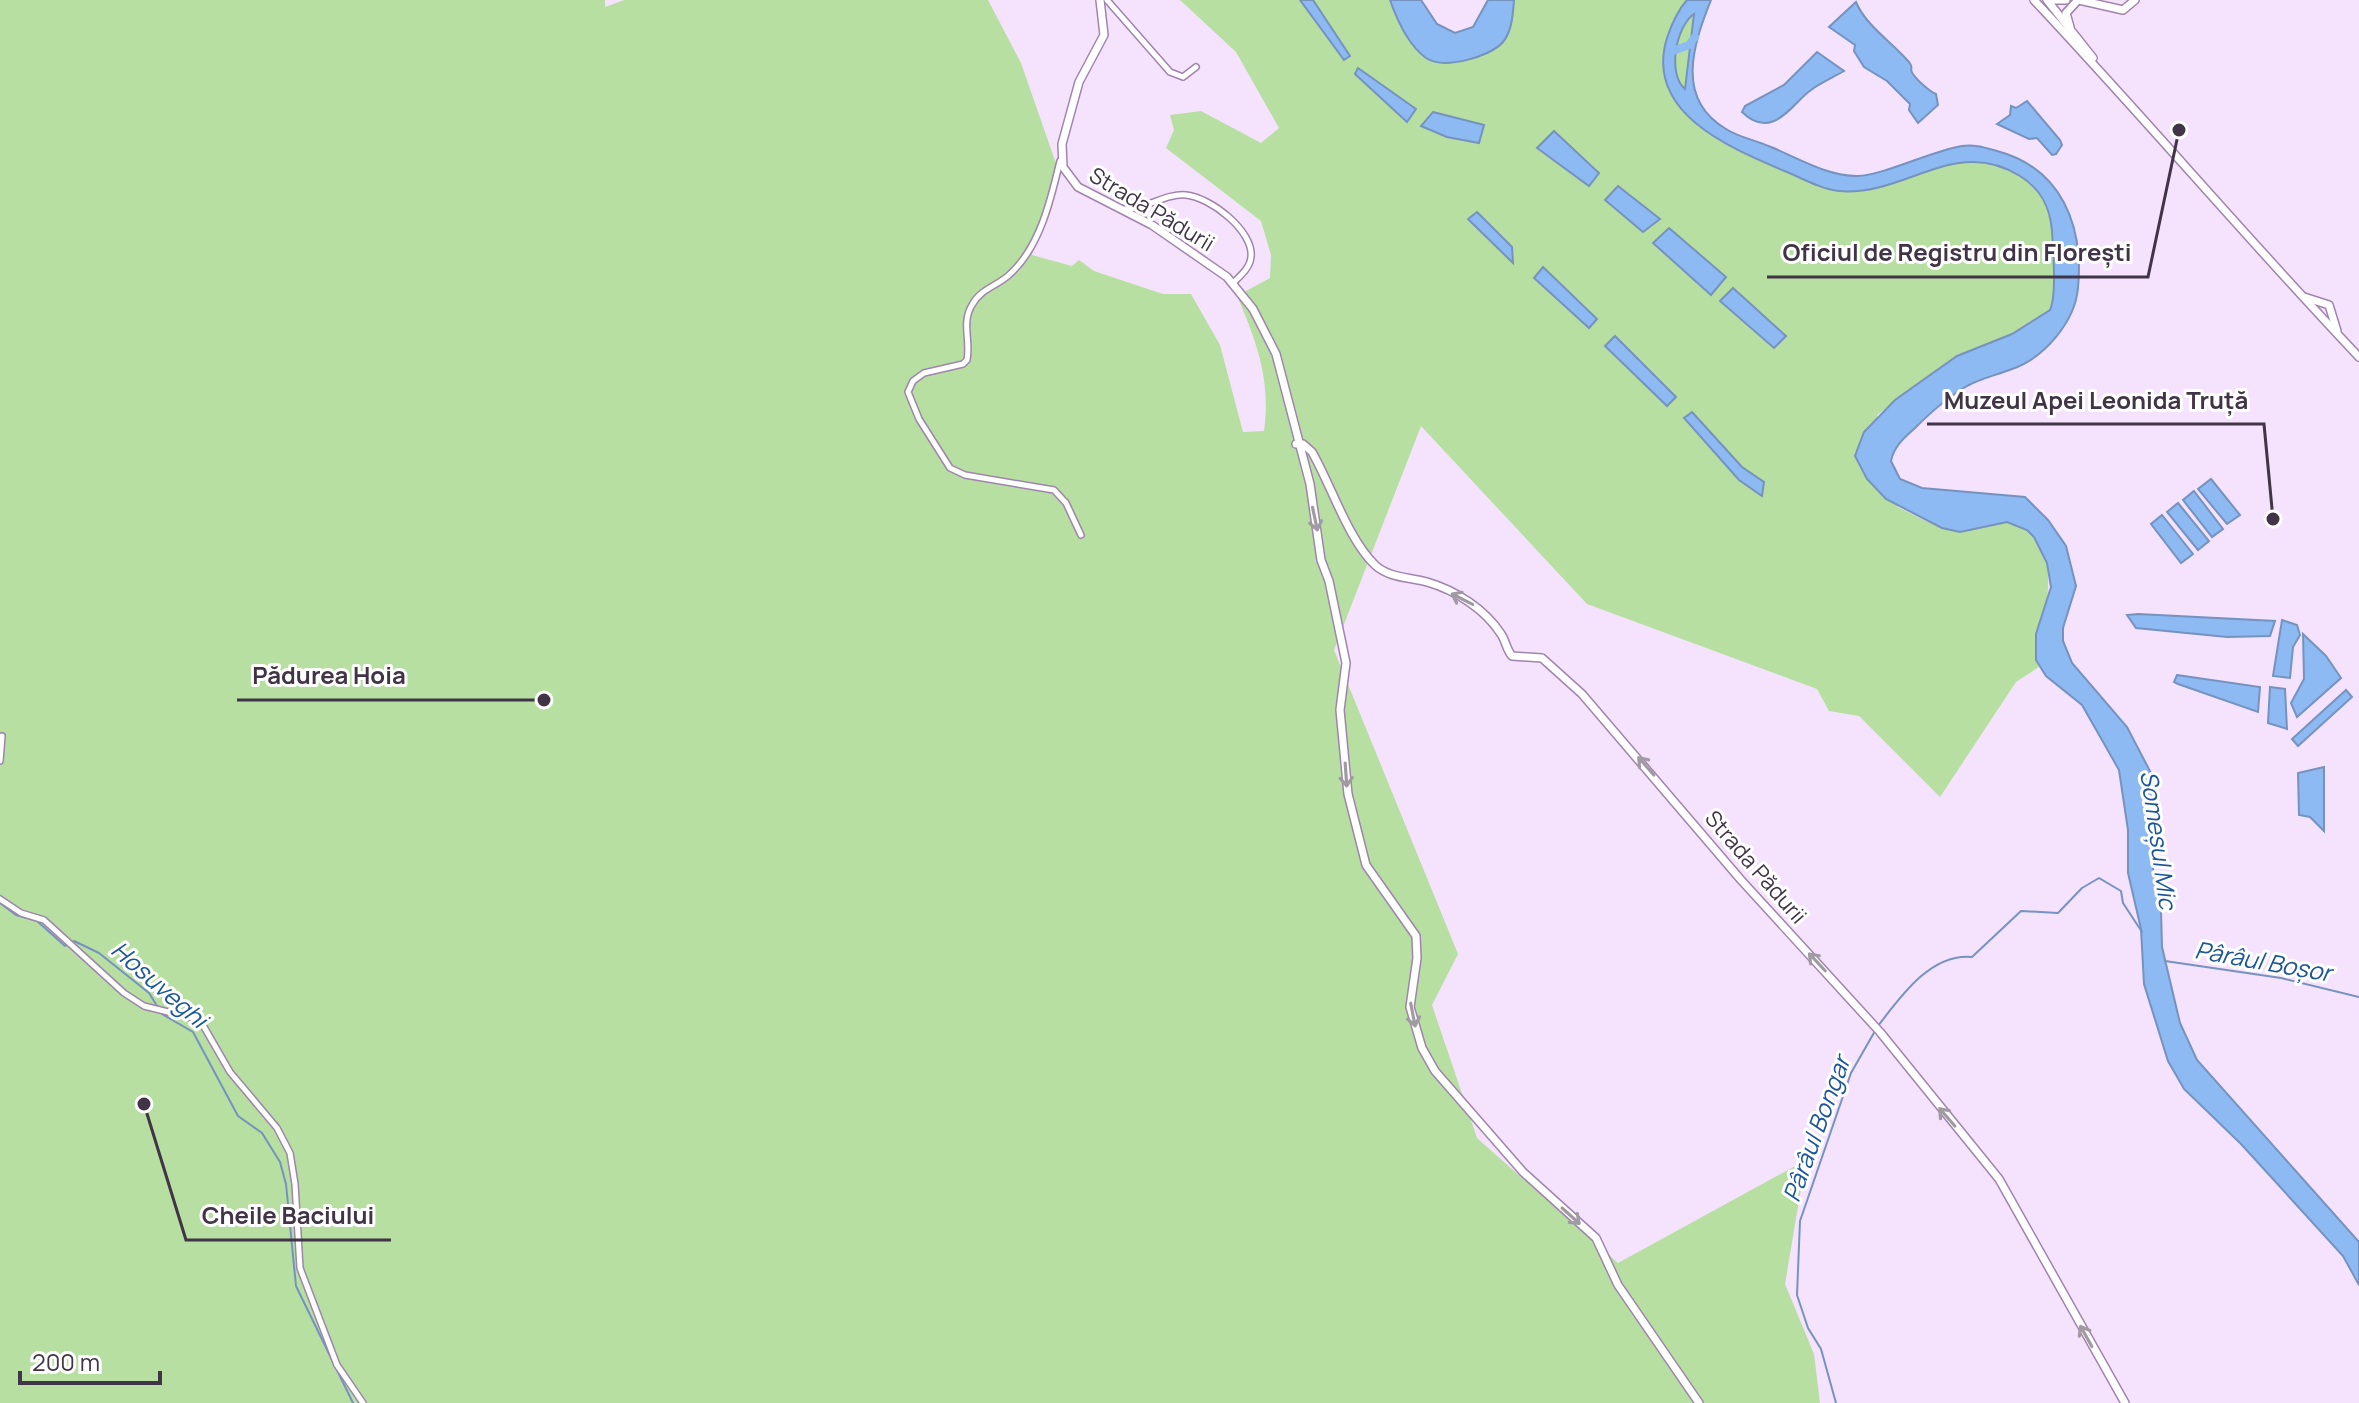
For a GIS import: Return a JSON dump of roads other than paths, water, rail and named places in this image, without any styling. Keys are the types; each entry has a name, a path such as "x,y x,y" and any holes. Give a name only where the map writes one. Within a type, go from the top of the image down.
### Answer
{"street":[{"name":"Strada Pădurii","path":"1100,0 1104,35 1079,82 1061,160 1065,174 1078,187 1123,209 1195,253 1233,283 1253,309 1276,354 1296,444 1310,484 1320,556 1329,581 1346,663 1340,710 1348,794 1366,865 1416,936 1417,958 1410,1007 1422,1048 1435,1071 1523,1172 1596,1238 1623,1294 1699,1403"},
{"path":"1107,0 1170,72 1183,77 1196,67"},
{"path":"2034,0 2318,316 2359,357"},
{"path":"2065,3 2123,10 2135,0"},
{"path":"2065,3 2073,32 2119,91"},
{"path":"2065,3 2073,32"},
{"path":"1061,160 1027,255 1008,276 984,290 970,308 966,323 967,360 963,364 921,374 908,392 919,419 950,468 965,475 1054,490 1066,503 1081,535"},
{"path":"1123,209 1184,195 1197,197 1217,210 1238,226 1249,245 1251,258 1246,270 1233,283"},
{"path":"2302,296 2330,307 2330,316 2339,335"},
{"path":"2318,316 2321,304"},
{"path":"2318,316 2330,316"},
{"name":"Strada Pădurii","path":"1296,444 1303,444 1312,452 1343,516 1372,562 1382,570 1406,580 1426,582 1473,605 1499,631 1512,656 1537,655 1546,660 1582,694 1741,880 1880,1032 1999,1179 2125,1403"},
{"path":"0,761 2,736"},
{"path":"0,899 15,909 44,920 124,993 160,1011 200,1020 230,1072 284,1141 295,1184 300,1268 337,1365 363,1403"}],"water":[{"path":"1300,0 1313,0 1350,56 1344,60"},
{"path":"1390,0 1421,0 1437,24 1455,33 1473,27 1488,0 1514,0 1510,28 1503,42 1478,57 1444,63 1426,58 1414,46"},
{"path":"1687,0 1711,0 1694,53 1694,87 1710,117 1731,132 1824,170 1857,176 1881,172 1950,149 1980,147 2019,159 2038,171 2064,202 2077,242 2079,265 2076,301 2064,326 2046,348 2024,364 1973,383 1946,400 1903,439 1891,461 1900,479 1922,488 2025,497 2048,520 2066,546 2076,586 2063,628 2063,641 2072,663 2127,727 2151,773 2156,810 2153,870 2161,910 2162,947 2180,1023 2197,1060 2359,1242 2359,1285 2343,1256 2241,1144 2184,1089 2168,1061 2144,984 2141,929 2128,873 2128,830 2119,770 2082,705 2046,676 2036,660 2036,634 2051,587 2047,563 2034,537 2027,530 2007,522 1960,532 1942,528 1886,499 1867,479 1855,456 1864,432 1895,400 1957,356 2012,334 2050,310 2054,283 2052,231 2043,199 2020,176 1996,165 1974,162 1952,164 1863,190 1832,190 1716,138 1679,106 1668,87 1663,64 1667,38","holes":["1694,14 1685,89 1676,73 1676,50 1682,29"]},
{"path":"1856,2 1873,26 1909,62 1915,76 1936,94 1938,105 1918,123 1909,110 1910,104 1887,81 1864,67 1854,51 1855,45 1829,27"},
{"path":"1817,52 1844,71 1815,87 1772,122 1753,120 1742,112 1745,106 1784,85"},
{"path":"1358,68 1416,109 1407,122 1355,74"},
{"path":"2027,101 2060,140 2062,145 2056,154 2052,155 2037,138 2029,139 1997,124 2010,115 2011,106 2016,108"},
{"path":"1433,112 1484,125 1479,143 1447,137 1421,126"},
{"path":"1554,131 1599,173 1589,186 1537,148"},
{"path":"1618,186 1660,219 1643,232 1605,200"},
{"path":"1477,212 1512,247 1513,263 1468,219"},
{"path":"1669,228 1726,277 1711,295 1653,243"},
{"path":"1543,267 1597,319 1589,328 1534,278"},
{"path":"1733,288 1786,336 1774,348 1720,301"},
{"path":"1615,336 1676,397 1667,406 1605,346"},
{"path":"1692,412 1742,467 1764,482 1762,496 1739,480 1684,418"},
{"path":"2211,479 2240,515 2227,524 2198,489"},
{"path":"2194,491 2223,529 2212,537 2183,500"},
{"path":"2178,503 2209,541 2198,550 2167,512"},
{"path":"2162,515 2193,554 2181,563 2151,524"},
{"path":"2127,615 2275,621 2270,636 2227,637 2136,628"},
{"path":"2282,620 2297,625 2300,635 2293,647 2290,678 2273,676"},
{"path":"2303,634 2326,656 2341,678 2297,717 2291,703 2304,679"},
{"path":"2177,675 2260,687 2258,712 2178,684 2174,682"},
{"path":"2270,687 2285,689 2287,729 2268,723"},
{"path":"2346,690 2352,697 2298,746 2292,739"},
{"path":"2324,767 2324,831 2310,817 2299,815 2298,773"}],"waterway":[{"name":"Someșul Mic","path":"1673,51 1689,45 1695,37"},
{"name":"Pârâul Bongar","path":"1878,1026 1907,990 1930,969 1943,962 1972,957 2021,911 2058,913 2082,888 2099,878 2121,891 2123,903 2142,932"},
{"name":"Hosuveghi","path":"0,903 16,915 37,921 65,946 74,941 99,953 149,993 162,1014 193,1032 238,1116 262,1133 280,1162 286,1184 296,1286 353,1403"},
{"name":"Pârâul Boșor","path":"2165,961 2281,978 2359,997"},
{"name":"Pârâul Bongar","path":"1836,1403 1821,1349 1808,1328 1797,1295 1800,1221 1851,1073 1875,1031"}],"place":[{"name":"Oficiul de Registru din Florești","path":"2179,130"},
{"name":"Muzeul Apei Leonida Truță","path":"2273,519"},
{"name":"Pădurea Hoia","path":"544,700"},
{"name":"Cheile Baciului","path":"144,1104"}]}
